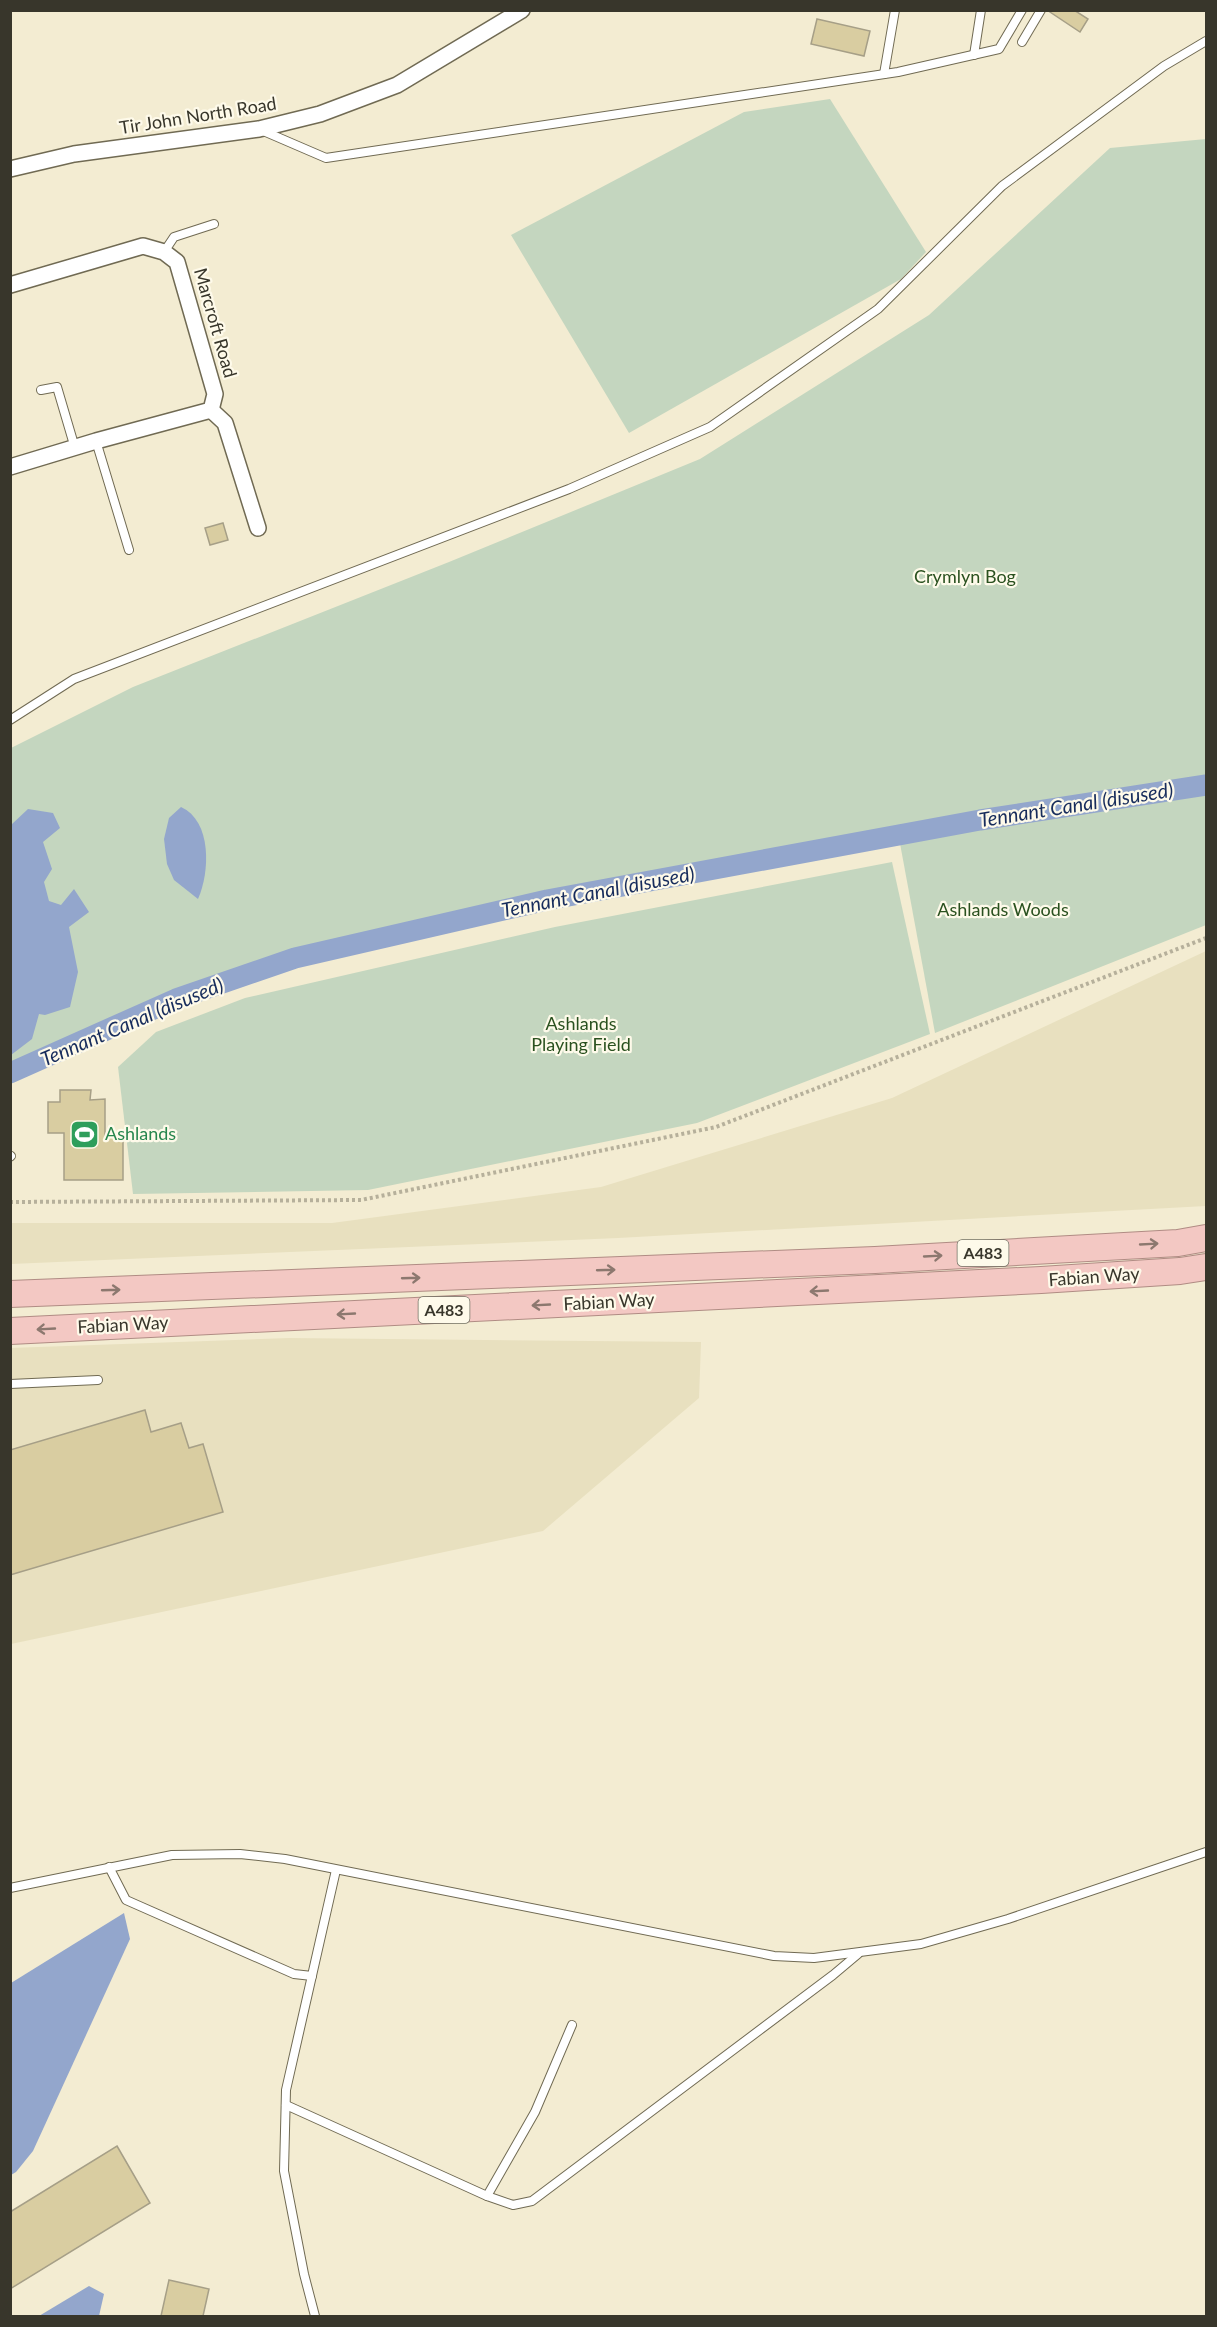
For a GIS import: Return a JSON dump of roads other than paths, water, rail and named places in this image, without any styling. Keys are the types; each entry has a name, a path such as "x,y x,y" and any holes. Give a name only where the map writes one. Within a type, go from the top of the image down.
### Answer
{"highway":[{"name":"Fabian Way","path":"10,1294 875,1260 1178,1243 1206,1238"},
{"name":"Fabian Way","path":"10,1330 1041,1280 1180,1271 1206,1267"}],"street":[{"name":"Tir John North Road","path":"10,169 74,154 259,129 320,114 396,85 517,14"},
{"path":"10,285 143,246 164,252"},
{"name":"Marcroft Road","path":"164,252 177,262 215,394 211,410"},
{"path":"10,467 211,410 225,423 258,528"}],"lane":[{"path":"884,74 895,10"},
{"path":"974,55 981,10"},
{"path":"259,129 326,158 884,74 999,49 1022,10"},
{"path":"1022,42 1041,10"},
{"path":"10,720 74,679 569,489 710,427 878,309 1002,186 1164,66 1206,41"},
{"path":"164,252 174,237 214,224"},
{"path":"41,390 57,387 75,448"},
{"path":"96,441 129,550"},
{"path":"10,1384 98,1380"},
{"path":"10,1888 172,1855 240,1854 285,1859 774,1956 814,1958 921,1944 1008,1919 1206,1852"},
{"path":"109,1867 126,1900 294,1974 312,1976"},
{"path":"315,2316 304,2274 284,2171 286,2090 336,1869"},
{"path":"286,2105 487,2196 513,2205 532,2201 858,1954"},
{"path":"487,2196 535,2112 572,2025"}],"water":[{"path":"181,807 198,823 206,848 205,875 198,899 174,880 167,864 164,839 169,818"},
{"path":"28,809 53,813 60,828 43,842 52,869 44,882 49,901 61,905 74,889 89,912 69,927 78,972 70,1007 45,1015 39,1014 32,1039 11,1055 11,825"},
{"path":"124,1913 130,1939 33,2151 11,2175 11,1983"},
{"path":"89,2286 104,2294 99,2316 39,2316"}],"waterway":[{"name":"Tennant Canal (disused)","path":"10,1073 176,999 295,958 547,900 980,820 1206,785"}],"place":[{"name":"Ashlands","path":"84,1134"}],"park label":[{"name":"Crymlyn Bog","path":"965,577"},
{"name":"Ashlands Woods","path":"1003,910"},
{"name":"Ashlands Playing Field","path":"581,1034"}]}
